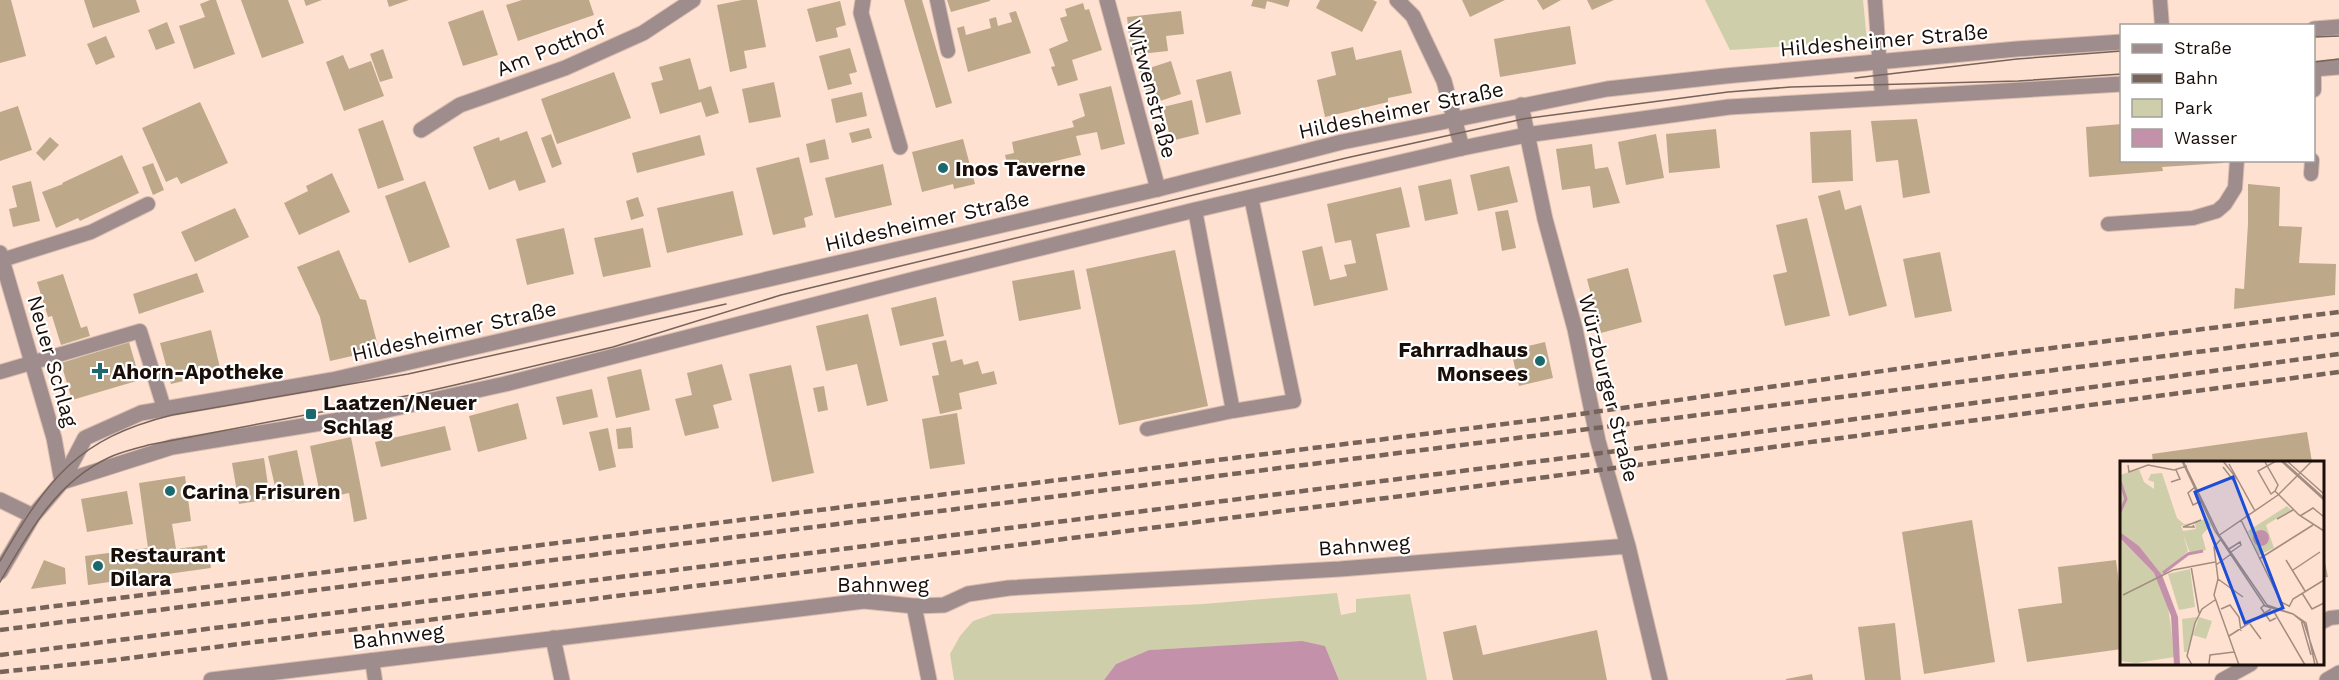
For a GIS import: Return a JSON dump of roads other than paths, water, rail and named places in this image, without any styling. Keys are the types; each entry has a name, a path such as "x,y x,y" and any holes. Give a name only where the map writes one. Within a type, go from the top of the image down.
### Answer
{"street":[{"name":"Am Potthof","path":"421,130 460,105 565,68 643,33 693,0"},
{"path":"863,0 861,13 900,147"},
{"name":"Witwenstraße","path":"1107,0 1158,189"},
{"path":"1397,0 1413,16 1444,81 1462,148"},
{"path":"2315,29 2339,27"},
{"name":"Hildesheimer Straße","path":"0,572 33,516 62,482 85,438 141,413 343,378 1158,189 1342,142 1521,105 1607,89 1725,76 2017,49 2120,42"},
{"path":"2315,69 2339,67"},
{"path":"62,482 172,447 346,419 505,384 1195,210 1526,135 1729,107 2120,84"},
{"name":"Würzburger Straße","path":"1521,105 1545,219 1575,329 1598,441 1628,546 1660,680"},
{"name":"Neuer Schlag","path":"1,257 54,438 62,482"},
{"path":"0,500 33,516"},
{"name":"Bahnweg","path":"211,680 864,601 914,606 944,605 968,594 1009,588 1340,568 1628,546"},
{"path":"914,606 929,680"},
{"path":"553,638 562,680"},
{"path":"2327,680 2339,673"}],"lane":[{"path":"937,0 948,51"},
{"path":"1875,0 1882,97"},
{"path":"2160,0 2162,24"},
{"path":"2108,225 2193,218 2217,211 2225,204 2235,188 2236,162"},
{"path":"1147,429 1294,401 1251,197"},
{"path":"1,257 91,232 148,204"},
{"path":"1195,210 1233,411"},
{"path":"0,372 140,331 164,408"},
{"path":"2324,621 2339,617"},
{"path":"372,660 375,680"},
{"path":"2222,680 2248,665"}],"water":[{"path":"1302,641 1325,646 1339,680 1104,680 1116,664 1149,650"}],"tram line":[{"path":"2315,37 2339,36"},
{"path":"1855,78 2017,59 2120,51"},
{"path":"2315,62 2339,59"},
{"path":"0,582 33,528 58,496 89,469 123,452 148,445 411,395 613,347 781,295 1346,158 1523,119 1728,92 1791,87 2018,81 2120,74"},
{"path":"0,561 34,507 68,466 111,436 139,425 172,415 408,374 726,304"}],"railway":[{"path":"0,613 1552,418 1988,356 2339,312"},
{"path":"0,630 2339,334"},
{"path":"0,655 1557,459 2339,354"},
{"path":"0,672 106,661 1441,491 2339,372"}],"place":[{"name":"Inos Taverne","path":"943,168"},
{"name":"Fahrradhaus Monsees","path":"1540,361"},
{"name":"Ahorn-Apotheke","path":"100,371"},
{"name":"Laatzen/Neuer Schlag","path":"311,414"},
{"name":"Carina Frisuren","path":"170,491"},
{"name":"Restaurant Dilara","path":"98,566"}]}
